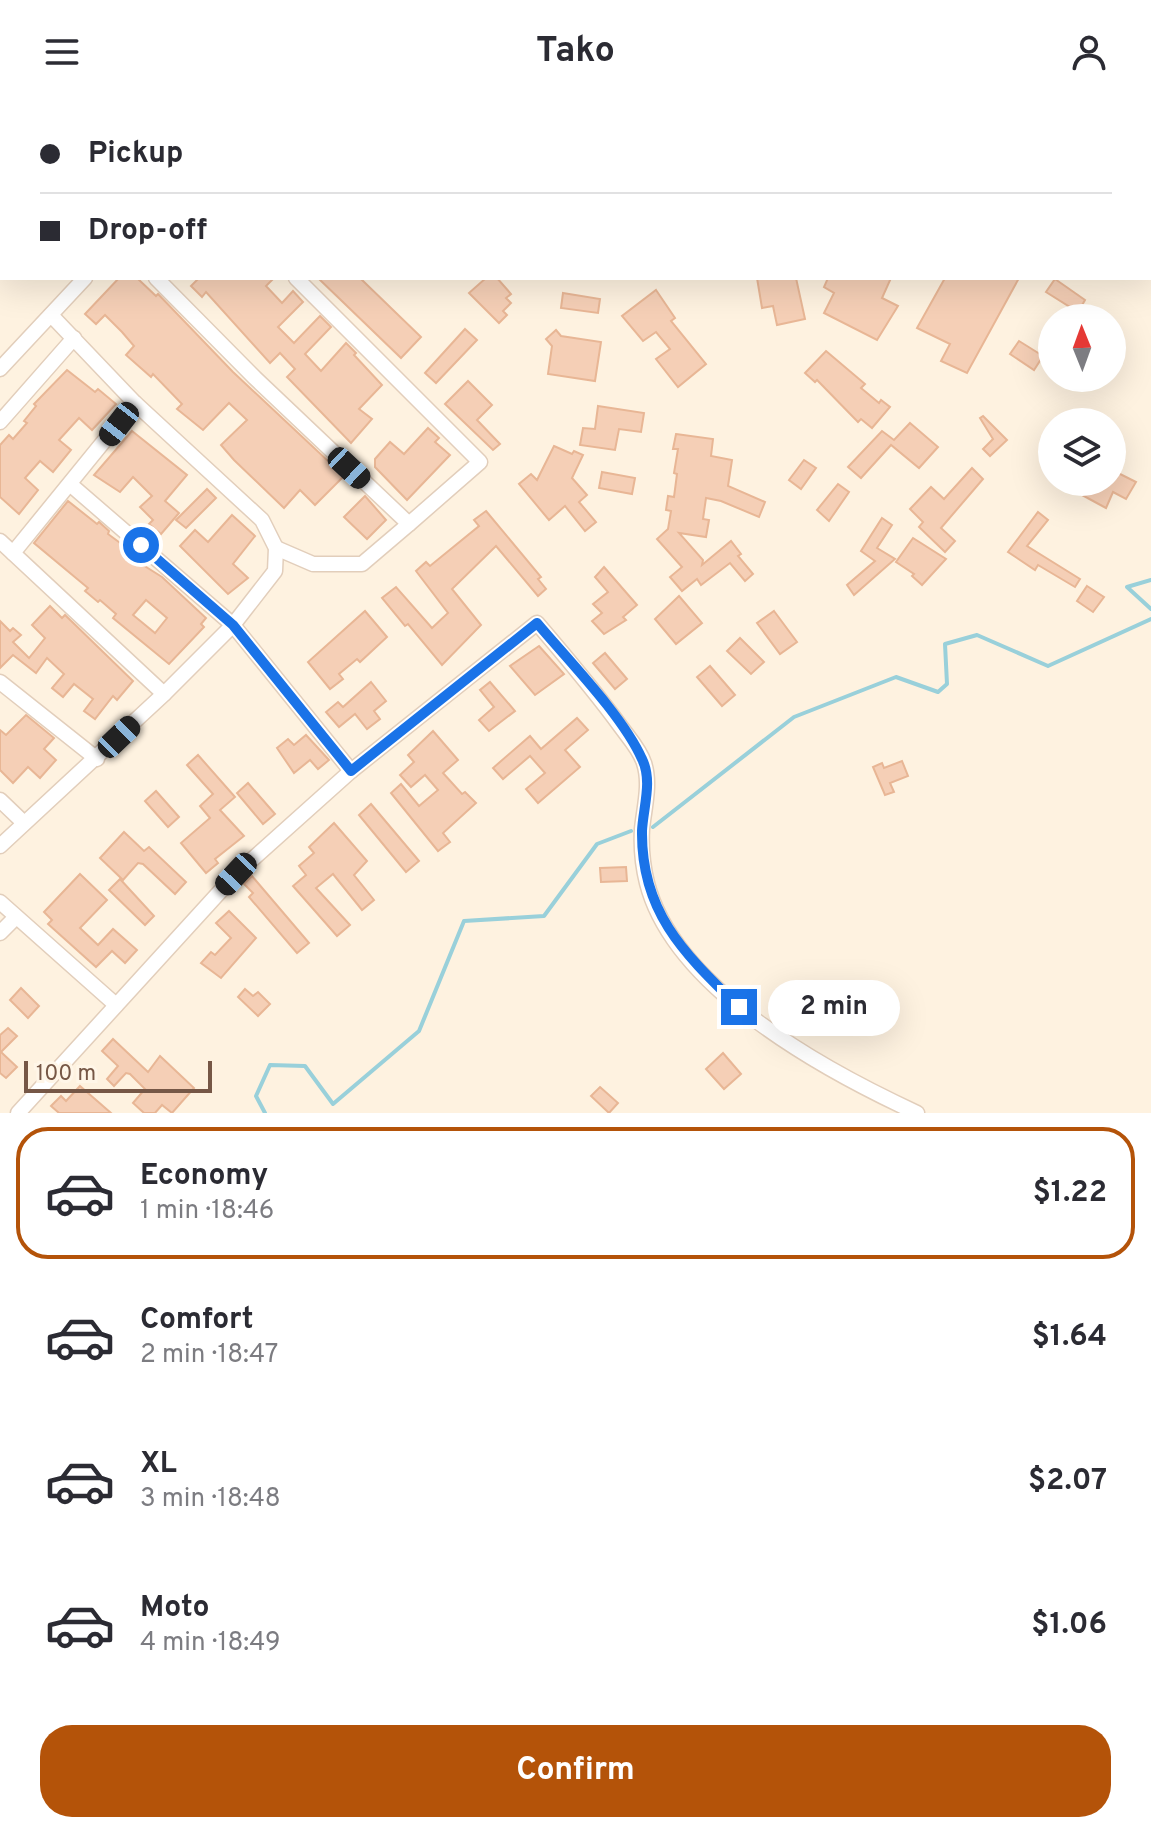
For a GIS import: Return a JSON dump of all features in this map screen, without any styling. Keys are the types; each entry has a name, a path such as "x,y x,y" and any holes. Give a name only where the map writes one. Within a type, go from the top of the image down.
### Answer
{"street":[{"path":"0,369 83,280"},
{"path":"158,280 255,378 409,524"},
{"path":"276,548 313,564 362,564 480,462 298,280"},
{"path":"0,846 97,759 233,625 275,571 276,548 262,520 135,403 51,315"},
{"path":"0,422 74,338"},
{"path":"13,553 135,403"},
{"path":"71,485 233,625 351,771"},
{"path":"0,541 164,694"},
{"path":"18,1113 236,874 351,771 537,623 596,693 643,760 646,782 642,835 648,885 666,927 686,953 739,1007 786,1043 848,1081 917,1113"},
{"path":"0,682 97,759"},
{"path":"0,800 24,823"},
{"path":"0,902 116,1005"},
{"path":"0,933 16,917"}],"building":[{"path":"117,280 139,280 156,296 158,294 233,372 344,476 315,505 300,490 284,508 221,445 247,420 229,403 203,430 177,409 182,404 153,374 151,377 126,355 134,346 105,315 96,324 85,314"},
{"path":"197,280 272,280 266,286 282,303 293,291 303,302 278,327 294,343 320,316 331,327 305,354 321,371 346,343 382,385 359,409 372,419 351,443 287,377 295,369 280,353 270,363 206,292 202,297 191,286"},
{"path":"320,280 362,280 421,337 401,358"},
{"path":"484,280 499,280 511,294 506,298 511,303 503,311 507,315 499,323 469,293"},
{"path":"757,280 796,280 805,319 777,325 773,306 762,308"},
{"path":"827,280 890,280 882,298 898,306 877,340 824,313 834,293 824,287"},
{"path":"944,280 1018,280 967,373 941,361 950,344 917,328"},
{"path":"1054,280 1085,300 1083,304 1065,304 1046,292"},
{"path":"656,290 675,318 671,321 706,364 678,387 656,359 670,349 656,332 643,341 622,316"},
{"path":"563,293 600,299 598,313 561,308"},
{"path":"465,329 477,340 436,383 425,373"},
{"path":"556,330 561,336 601,342 595,381 548,374 552,346 546,339"},
{"path":"1019,341 1038,353 1038,364 1034,370 1010,354"},
{"path":"826,351 865,384 861,388 879,403 881,400 890,407 872,428 861,419 858,422 817,380 815,382 805,373"},
{"path":"67,370 116,404 92,430 79,418 59,440 71,450 53,472 40,461 25,478 38,490 19,514 0,497 0,445 9,435 13,439 27,423 24,421 36,406 34,404"},
{"path":"468,381 492,405 477,420 500,444 493,450 445,404"},
{"path":"598,406 644,413 641,432 619,429 615,450 580,445 583,428 595,429"},
{"path":"983,416 1007,440 990,456 983,449 993,439 980,418"},
{"path":"910,423 938,447 919,468 891,445 861,478 848,467 882,431 894,440"},
{"path":"428,428 439,438 435,442 450,455 407,500 375,467 375,459 390,442 404,454"},
{"path":"132,431 187,475 165,501 179,513 161,534 149,524 153,520 140,507 152,496 133,477 120,492 94,475"},
{"path":"676,434 713,439 711,456 732,460 728,486 765,502 759,517 706,498 703,519 709,520 706,537 679,533 703,560 702,565 731,541 741,554 738,556 753,574 745,581 730,563 701,585 697,579 682,591 670,577 682,567 657,539 668,529 671,511 666,510 668,496 674,497 678,449 673,449"},
{"path":"554,446 583,455 572,478 587,495 579,502 596,522 585,531 565,506 549,520 519,484 531,474 537,480"},
{"path":"804,460 816,468 801,489 789,480"},
{"path":"972,468 983,479 941,528 955,541 945,552 919,527 923,522 910,509 931,487 944,499"},
{"path":"602,472 635,478 632,494 599,488"},
{"path":"1126,477 1136,482 1126,499 1120,496 1126,496"},
{"path":"838,484 849,492 829,521 817,510"},
{"path":"207,489 216,498 186,528 176,520"},
{"path":"365,496 386,520 367,539 344,517"},
{"path":"1084,496 1111,496 1106,508"},
{"path":"68,501 97,524 99,522 109,531 108,534 139,557 135,560 162,577 206,618 201,624 204,627 169,664 113,618 116,614 85,591 88,588 34,543","holes":["146,600 167,618 155,633 133,615"]},
{"path":"486,511 541,577 538,579 546,589 538,596 496,546 452,589 481,625 442,665 382,598 396,587 432,628 448,613 416,571 426,562 430,566 479,526 474,520"},
{"path":"1038,512 1048,520 1027,546 1080,579 1075,587 1038,565 1035,570 1008,552"},
{"path":"232,515 255,536 233,564 248,578 228,594 180,546 195,530 208,542"},
{"path":"882,518 892,525 877,548 895,559 854,595 847,585 875,561 861,551"},
{"path":"913,538 946,559 922,585 912,576 914,574 896,562"},
{"path":"604,567 637,605 623,617 626,620 604,634 592,621 602,613 593,604 608,592 595,577"},
{"path":"1087,586 1104,597 1093,612 1077,601"},
{"path":"679,596 702,623 676,644 655,619"},
{"path":"50,606 62,618 65,615 133,681 117,700 113,696 95,719 84,711 93,699 74,684 63,697 52,688 64,674 47,658 36,673 13,655 0,668 0,621 10,631 13,628 21,635 13,642 29,658 45,638 32,625"},
{"path":"365,611 387,637 360,662 357,659 339,674 343,679 330,689 308,662"},
{"path":"774,611 797,642 780,654 757,623"},
{"path":"740,638 764,662 751,674 727,651"},
{"path":"539,646 564,674 535,695 510,666"},
{"path":"605,653 627,679 615,689 593,663"},
{"path":"710,666 735,695 722,706 697,677"},
{"path":"371,682 386,701 374,711 380,719 367,729 355,714 339,727 326,712 338,702 343,707"},
{"path":"490,682 515,711 489,731 479,720 494,707 480,690"},
{"path":"26,715 54,738 44,749 56,760 40,778 28,767 13,783 0,770 0,730 6,735"},
{"path":"577,718 588,730 565,750 580,767 538,803 526,789 545,773 530,756 503,779 493,768 530,736 541,749"},
{"path":"433,731 458,760 443,773 462,794 465,792 476,803 443,833 450,842 438,851 391,793 401,784 419,806 438,790 425,775 411,787 400,775 414,762 408,755"},
{"path":"306,735 329,760 318,769 310,760 294,773 277,748 288,739 294,745"},
{"path":"198,755 235,797 220,810 244,836 215,859 218,863 206,873 181,843 210,818 200,806 213,794 187,765"},
{"path":"902,761 908,776 890,783 894,792 885,795 873,767 882,763 884,768"},
{"path":"248,783 275,814 263,824 237,793"},
{"path":"156,791 179,817 168,827 145,801"},
{"path":"371,804 419,861 406,872 359,815"},
{"path":"334,823 367,861 354,875 374,900 362,910 333,874 316,888 350,925 337,936 293,886 306,875 299,866 314,853 309,847"},
{"path":"124,832 144,851 149,847 186,882 175,894 143,864 138,863 123,880 100,858"},
{"path":"626,867 627,881 601,882 600,868"},
{"path":"80,874 107,900 80,928 98,945 113,929 137,950 125,963 112,951 96,967 48,924 52,920 44,912"},
{"path":"252,876 309,943 297,953 249,897 253,893 244,884"},
{"path":"120,879 154,916 145,925 109,890"},
{"path":"229,911 256,938 221,978 201,963 211,952 215,955 231,938 216,923"},
{"path":"21,988 39,1006 28,1018 10,1000"},
{"path":"245,989 253,996 258,992 270,1004 258,1016 238,997"},
{"path":"8,1028 17,1036 1,1052 17,1067 6,1078 0,1073 0,1035"},
{"path":"113,1039 148,1072 160,1056 194,1088 172,1113 162,1105 155,1113 144,1113 133,1103 145,1089 130,1074 126,1073 114,1086 107,1079 118,1066 102,1051"},
{"path":"723,1053 741,1074 724,1089 706,1069"},
{"path":"80,1086 111,1113 59,1113 51,1106 61,1096 66,1101"},
{"path":"600,1087 618,1103 609,1113 591,1096"}],"waterway":[{"path":"1151,580 1127,587 1151,609"},
{"path":"653,827 794,717 896,677 938,692 947,684 945,644 977,635 1048,666 1151,619"},
{"path":"265,1113 256,1096 270,1065 305,1066 333,1104 419,1031 464,921 544,916 597,844 631,831"}],"route":[{"path":"141,545 233,625 351,771 537,623 596,693 643,760 646,782 642,835 648,885 656,908 686,953 739,1007"}]}
